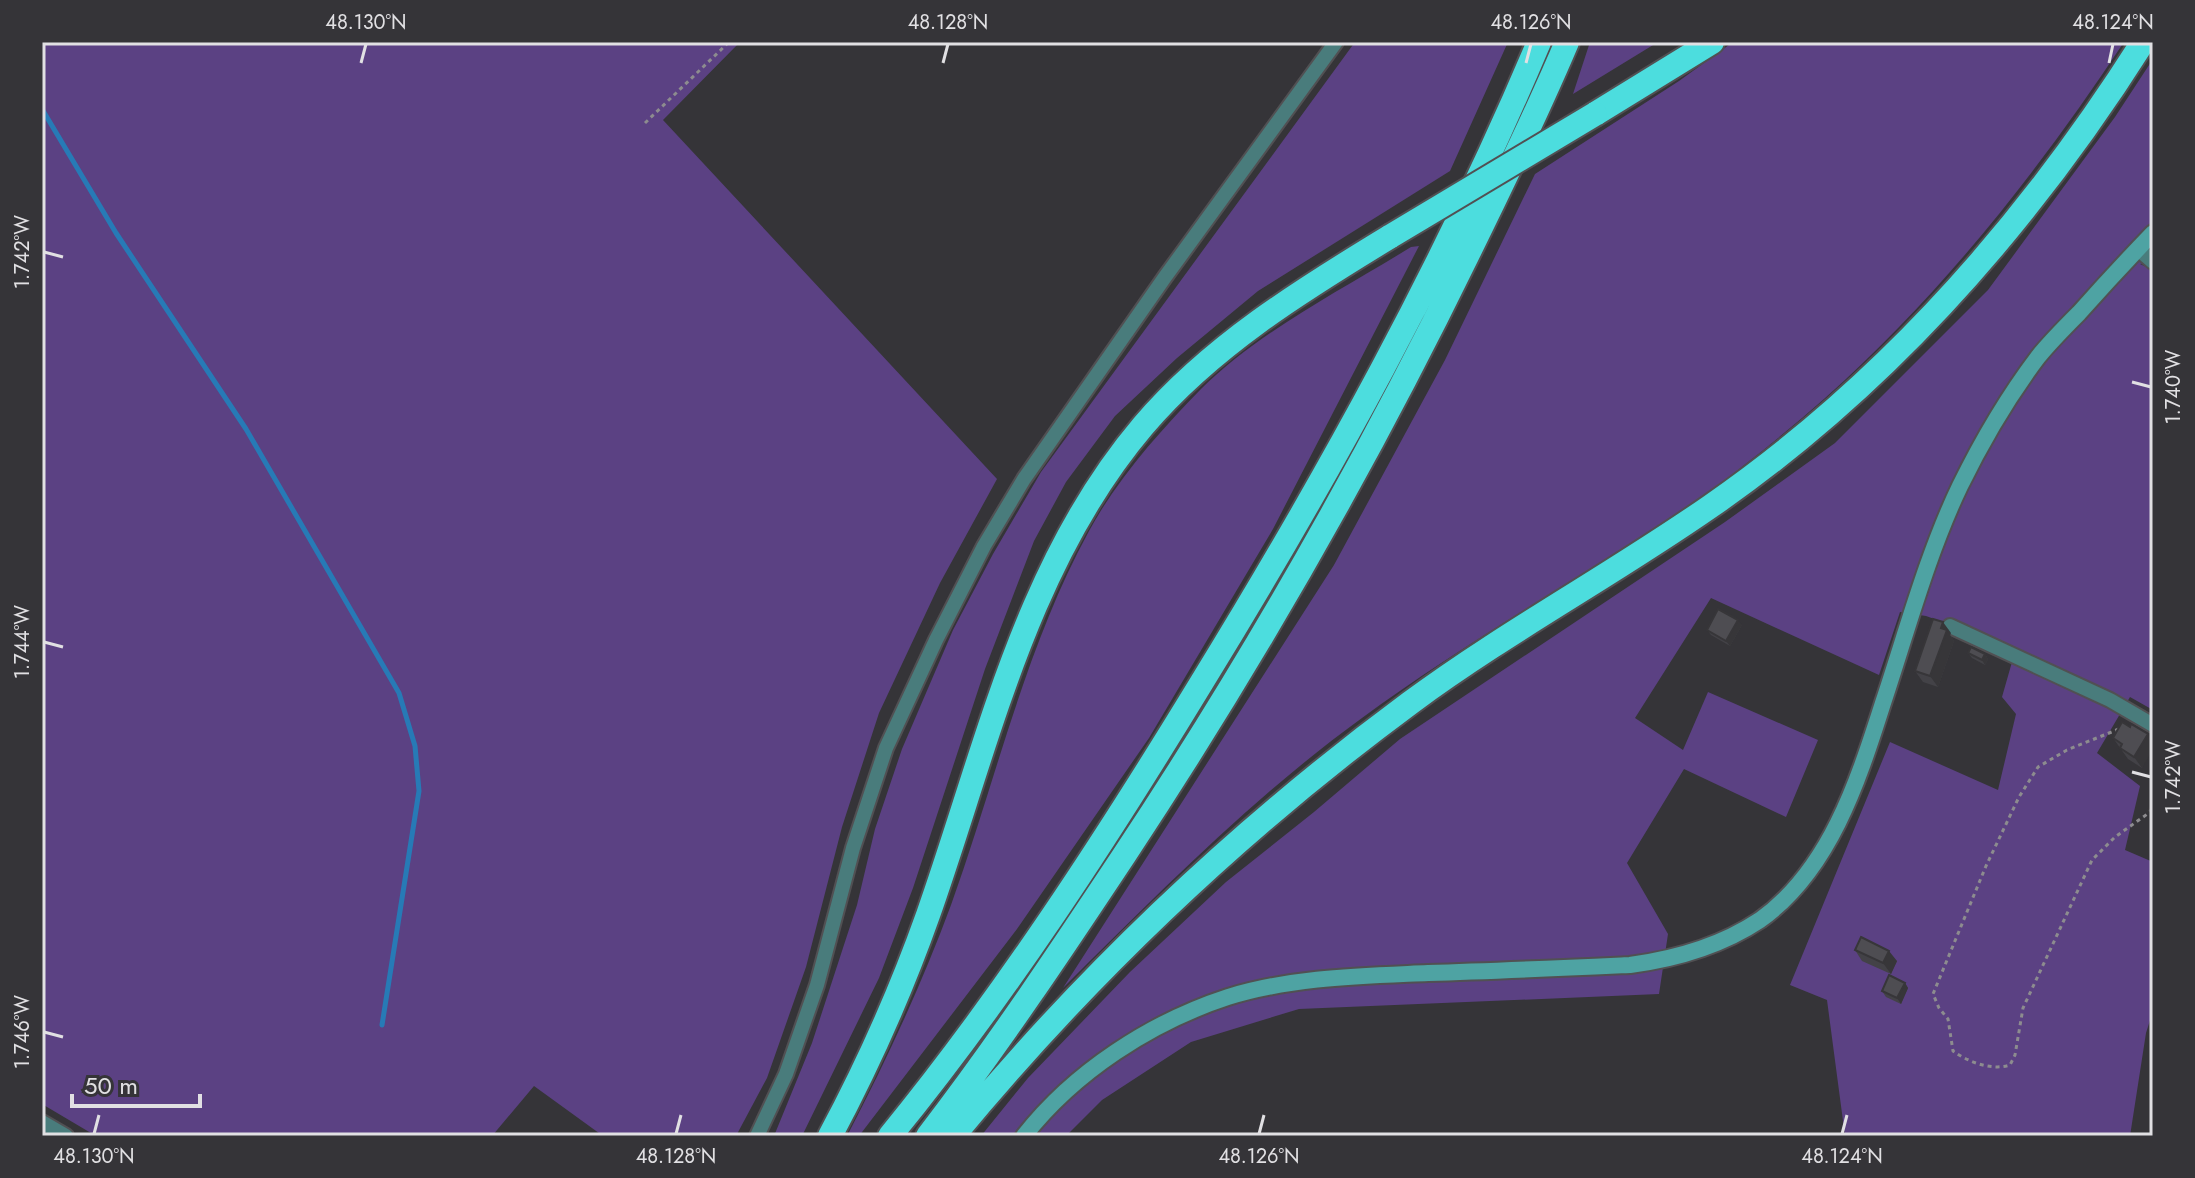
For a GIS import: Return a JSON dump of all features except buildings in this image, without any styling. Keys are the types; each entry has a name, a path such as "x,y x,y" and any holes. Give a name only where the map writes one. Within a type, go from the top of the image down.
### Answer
{"highway":[{"path":"890,1136 1002,988 1083,870 1165,744 1292,535 1405,325 1491,149 1539,42"},
{"path":"928,1136 1015,1017 1190,756 1313,549 1427,337 1499,192 1567,42"},
{"path":"830,1136 867,1064 906,976 1017,650 1044,585 1084,508 1142,427 1207,362 1287,301 1712,42"},
{"path":"953,1136 1025,1052 1144,928 1304,786 1471,660 1715,504 1831,412 1889,360 2002,239 2097,115 2143,42"}],"street":[{"path":"757,1136 786,1074 817,985 853,848 886,748 984,546 1024,479 1165,277 1336,42"},
{"path":"1024,1136 1042,1113 1100,1064 1160,1025 1229,997 1293,983 1359,976 1630,965 1657,961 1712,945 1760,919 1796,886 1826,845 1839,820 1876,724 1942,527 1997,417 2040,355 2153,233"},
{"path":"2138,249 2153,262"},
{"path":"1950,626 2110,700 2149,722"},
{"path":"42,1122 66,1136"}],"path":[{"path":"645,123 729,42"},
{"path":"2149,722 2067,750 2038,767 2019,797 1986,866 1933,994 1948,1019 1953,1051 1963,1058 1999,1069 2010,1065 2015,1055 2023,1008 2092,860 2115,837 2153,810"}],"shaded area":[{"path":"42,42 740,42 663,120 997,479 940,583 879,713 842,827 806,967 767,1078 736,1136 603,1136 534,1086 492,1136 96,1136 42,1104"},
{"path":"1355,42 1508,42 1450,171 1258,291 1177,358 1115,416 1066,482 1034,541 985,669 913,888 879,978 802,1136 774,1136 812,1043 857,905 875,829 902,749 953,630 993,554 1041,472"},
{"path":"1590,42 1658,42 1573,94"},
{"path":"1733,42 2124,42 2057,138 1986,230 1908,318 1824,399 1703,497 1428,672 1322,748 1207,847 1063,988 1334,565 1445,360 1535,174 1679,81"},
{"path":"2153,59 2153,262 2140,264 2153,270 2153,710 2130,697 2097,753 2140,786 2125,850 2153,862 2153,1011 2146,1033 2130,1136 1845,1136 1827,1000 1790,985 1890,742 1998,790 2016,714 2002,697 2016,648 1926,616 1900,612 1879,675 1711,598 1635,718 1683,750 1708,692 1818,740 1786,817 1684,769 1627,863 1668,934 1659,994 1299,1009 1191,1042 1102,1100 1066,1136 981,1136 1028,1078 1130,972 1226,882 1400,739 1725,522 1835,443 1988,290 2115,117"},
{"path":"1419,246 1273,529 1149,738 1017,929 859,1136 847,1136 928,964 951,905 1029,668 1067,576 1100,512 1155,439 1224,368 1302,312 1411,247"}],"waterway":[{"path":"42,109 116,233 246,429 399,693 415,746 419,791 382,1025"}]}
